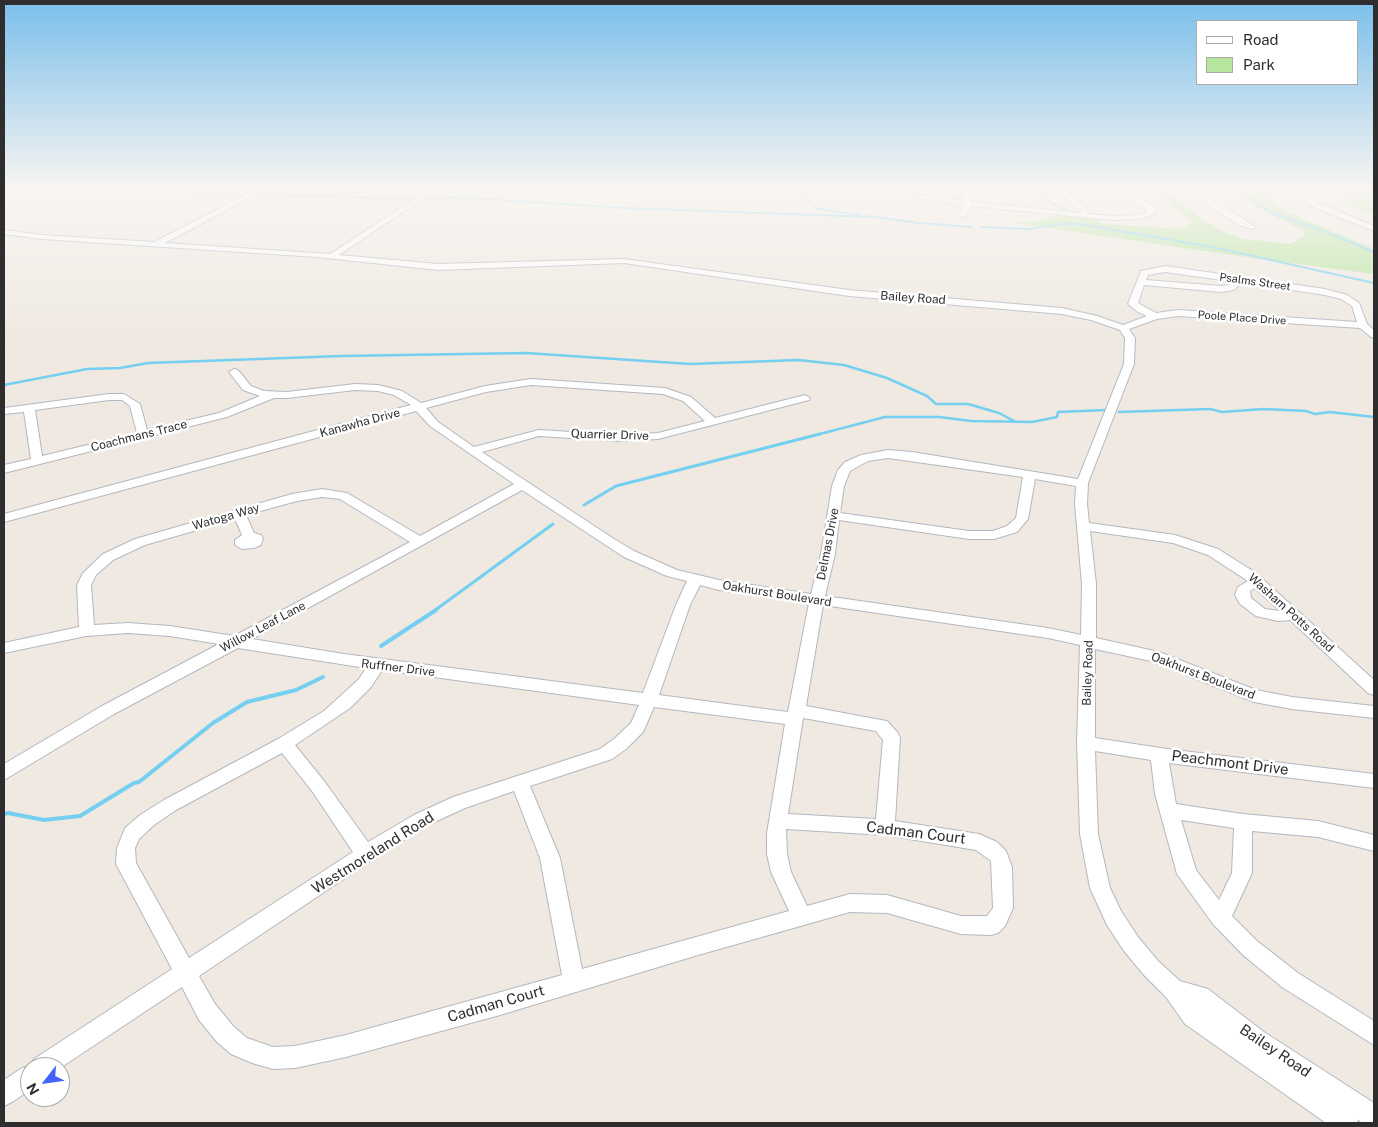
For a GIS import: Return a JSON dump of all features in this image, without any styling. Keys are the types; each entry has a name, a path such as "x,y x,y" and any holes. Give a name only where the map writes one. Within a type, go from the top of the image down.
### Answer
{"street":[{"name":"Bailey Road","path":"116,242 332,256 438,268 601,261 632,262 834,291 1062,311 1094,318 1123,328 1130,338 1130,364 1082,483 1080,504 1089,584 1086,743 1088,834 1100,888 1114,918 1131,944 1151,968 1174,990 1193,1016 1346,1123"},
{"path":"155,244 160,242"},
{"path":"332,256 354,242"},
{"name":"Psalms Street","path":"1141,282 1144,273 1156,270 1325,292 1344,297 1356,305 1363,325 1374,335"},
{"path":"1155,316 1141,310 1134,304 1141,282 1221,290 1232,288 1234,286 1234,279"},
{"name":"Poole Place Drive","path":"1123,328 1155,316 1178,314 1363,325"},
{"name":"Oakhurst Boulevard","path":"234,372 247,388 263,394 287,395 344,387 372,387 398,393 420,407 434,424 629,554 656,567 696,580 817,600 1048,632 1154,656 1254,696 1292,703 1374,712"},
{"name":"Kanawha Drive","path":"4,518 509,384 531,382 665,391 687,399 714,423"},
{"name":"Coachmans Trace","path":"4,470 242,409 271,395"},
{"path":"4,411 109,397 124,397 135,404 143,435"},
{"name":"Quarrier Drive","path":"474,451 493,444 538,434 640,438 672,433 804,398"},
{"path":"29,408 37,461"},
{"name":"Delmas Drive","path":"801,915 781,872 776,854 778,821 817,600 835,516 838,486 844,470 856,461 871,456 912,456 1082,483"},
{"path":"835,516 969,535 994,535 1012,529 1022,518 1029,476"},
{"name":"Willow Leaf Lane","path":"4,773 76,729 523,484"},
{"name":"Watoga Way","path":"86,631 87,615 84,585 90,574 101,562 116,552 140,542 306,494 337,494 349,498 420,542"},
{"path":"239,513 249,536"},
{"name":"Washam Potts Road","path":"1083,526 1188,542 1213,552 1258,582 1374,690"},
{"name":"Westmoreland Road","path":"57,1057 185,972 252,931 365,854 421,820 459,802 606,754 629,736 644,713 683,605 696,580"},
{"path":"1258,582 1247,586 1242,595 1252,608 1270,615 1294,615"},
{"name":"Ruffner Drive","path":"4,648 86,631 128,628 153,629 377,665 648,700 796,715 881,726 892,738 885,827"},
{"name":"Cadman Court","path":"377,665 365,683 344,704 284,744 170,805 147,820 132,834 126,848 126,864 207,1012 225,1034 239,1046 273,1058 295,1057 346,1046 500,1004 801,915 850,903 887,904 961,925 991,926 998,919 1003,908 1002,867 999,857 990,848 979,842 885,827 778,821"},
{"name":"Peachmont Drive","path":"1086,743 1374,781"},
{"path":"284,744 318,786 365,854"},
{"path":"1159,754 1168,810 1187,874 1220,917 1250,948 1290,980 1374,1034"},
{"path":"519,782 552,866 574,982"},
{"path":"1168,810 1243,822 1318,829 1374,843"},
{"path":"1220,917 1229,903 1242,873 1243,822"},
{"name":"Bailey Road","path":"1174,990 1200,997 1256,1040 1374,1117"},
{"path":"4,1094 20,1083"}],"green space":[{"path":"1141,242 1268,242 1291,244 1295,242 1357,242 1374,249 1374,274"}],"waterway":[{"path":"1181,242 1374,283"},
{"path":"1349,242 1374,252"},
{"path":"4,385 87,369 120,368 148,363 341,356 526,353 690,364 799,360 844,365 887,378 927,396 936,404 968,404 999,413 1015,422"},
{"path":"1119,412 1210,409 1222,412 1263,409 1306,411 1315,414 1330,412 1374,417"},
{"path":"1015,422 1032,422 1057,417 1058,412 1106,410"},
{"path":"816,435 885,417 939,417 971,421 1015,422"},
{"path":"584,505 616,486 820,434"},
{"path":"434,611 553,524"},
{"path":"381,646 436,610"},
{"path":"4,814 8,813 44,820 80,816 134,783 139,782 213,723 247,702 296,690 323,677"}]}
